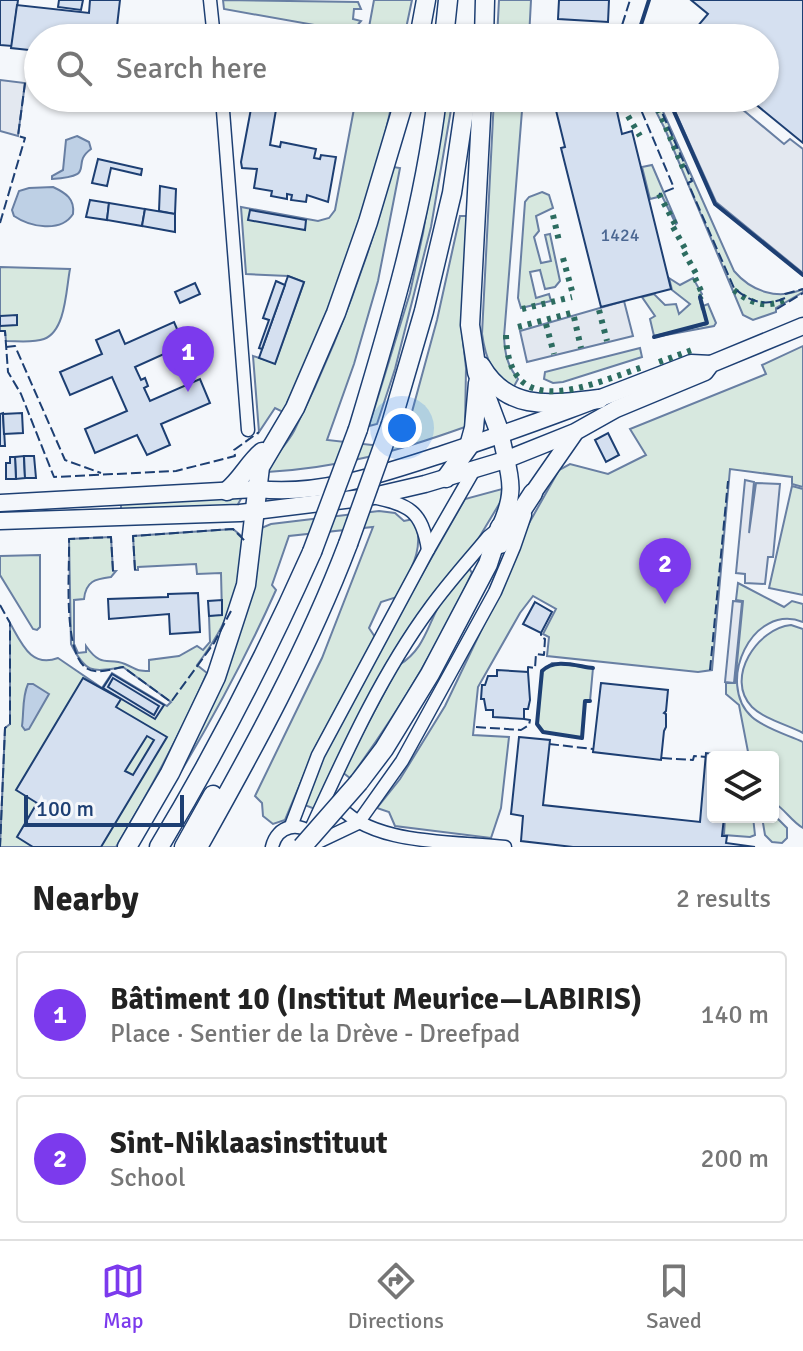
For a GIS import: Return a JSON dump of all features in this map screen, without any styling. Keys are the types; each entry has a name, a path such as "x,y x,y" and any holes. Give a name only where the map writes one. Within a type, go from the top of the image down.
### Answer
{"highway":[{"path":"422,24 426,0"},
{"path":"445,24 448,0"},
{"path":"474,24 475,0"},
{"path":"484,24 485,0"},
{"path":"127,847 170,773 216,677 246,585 260,467 301,397 336,313 368,222 401,112"},
{"path":"159,847 197,784 262,659 312,552 358,429 391,319 434,112"},
{"path":"198,847 259,737 332,585 348,544 391,424 424,311 452,193 464,112"},
{"path":"481,112 470,325 477,372 496,437"},
{"path":"473,353 488,378 501,391 518,398 553,404 599,399"},
{"path":"446,478 469,446 478,392 477,372"},
{"path":"227,491 238,483 253,459 273,442"},
{"path":"312,842 359,782 413,702 488,564 533,493"},
{"path":"488,564 500,527"},
{"path":"184,847 239,749 282,689"},
{"path":"212,847 262,753 259,737"},
{"path":"147,847 181,792 197,784"}],"main road":[{"path":"0,503 258,489 285,492 354,481 401,469 496,437 691,363 711,364 803,326"},
{"path":"0,521 255,511 369,497 505,460 575,432 616,409 705,372 711,364"},
{"path":"533,493 575,432"},
{"path":"496,437 512,484 512,500 500,527"},
{"path":"474,470 496,437"}],"street":[{"path":"210,0 213,24"},
{"path":"223,112 248,430"},
{"path":"272,847 277,834 291,826 318,755 474,470"},
{"path":"312,842 358,823 402,761 495,592 533,493"},
{"path":"369,497 408,507 423,526 428,550"},
{"path":"312,842 328,789 386,677 417,628 488,537 500,527"},
{"path":"328,789 345,813 358,823 378,831 413,842 505,847"},
{"path":"291,826 312,842"}],"shaded area":[{"path":"223,0 358,2 361,9 354,9 353,19 361,21 358,24 309,24 224,9"},
{"path":"374,0 412,0 407,24 370,24"},
{"path":"499,0 531,0 530,24 498,24"},
{"path":"0,80 24,83 18,136 0,131"},
{"path":"353,112 390,112 361,219 333,297 283,412 275,408 259,432 253,356 275,363 304,282 288,276 246,274 241,207 318,221 329,218 335,210"},
{"path":"443,112 451,112 431,227 395,369 377,424 369,426 410,293"},
{"path":"493,112 522,112 504,337 507,359 518,379 512,390 491,365 482,334"},
{"path":"656,112 663,112 734,271 748,284 766,292 784,294 803,289 803,292 776,308 776,312 753,320 743,315"},
{"path":"675,112 746,112 784,144 790,139 803,149 803,273 716,202"},
{"path":"652,165 676,224 662,196 650,199 642,167"},
{"path":"393,167 400,168 378,281 354,364 327,440 372,445 404,441 437,320 460,216 468,216 462,332 466,368 465,427 368,457 319,467 267,472 294,431 337,335 374,234"},
{"path":"542,192 549,195 553,208 536,216 539,231 534,237 541,263 551,261 545,235 550,234 560,281 555,287 545,289 540,270 530,272 536,298 549,294 551,301 521,308 518,298 525,202"},
{"path":"0,267 70,269 61,319 51,335 35,341 6,341 5,331 0,331"},
{"path":"669,278 680,285 693,278 702,294 699,297 702,310 708,304 716,323 714,326 655,337 707,324 654,336 650,319 655,316 642,297 654,294 665,305 676,304 679,314 690,304 672,290"},
{"path":"624,301 633,336 527,362 520,331"},
{"path":"803,346 803,487 792,484 792,477 730,469 712,670 698,672 547,656 549,637 543,634 556,609 533,596 478,687 473,735 509,737 501,808 491,838 395,826 389,812 377,808 400,779 445,706 528,525 559,470 570,464 608,474 646,455 630,429 766,374 762,365"},
{"path":"640,348 642,357 563,382 553,383 544,379 545,372"},
{"path":"745,480 754,482 749,533 756,483 780,484 773,557 768,557 765,584 745,583 745,574 736,573"},
{"path":"792,486 803,489 803,595 769,588"},
{"path":"502,489 501,501 465,561 408,629 391,656 315,809 302,804 315,771 465,499"},
{"path":"243,495 237,506 121,510 121,503"},
{"path":"379,511 395,513 404,521 414,519 418,540 415,559 397,597 381,602 369,628 375,637 316,746 285,820 273,824 263,816 262,803 255,796 322,658 373,527 289,536 272,585 276,590 264,617 224,696 165,798 183,756 259,529 271,524"},
{"path":"233,529 245,539 242,558 231,606 218,634 197,665 207,673 164,762 116,847 0,847 5,728 10,724 10,623 23,646 34,657 41,660 58,658 102,688 112,673 167,706 171,702 123,667 91,669 76,654 71,644 69,539 111,537 113,571 116,571 111,577 89,585 84,599 74,600 74,644 78,653 86,652 86,646 101,660 149,671 149,660 179,656 197,646 203,650 210,642 209,616 222,614 221,573 197,574 196,564 138,567 135,570 133,536"},
{"path":"40,555 40,627 37,630 33,629 0,575 0,556"},
{"path":"469,568 472,573 431,653 385,729 350,778 342,772 399,665 415,651 444,597"},
{"path":"738,583 784,607 792,601 803,604 803,622 785,619 768,624 755,635 744,650 738,667 737,685 741,703 752,717 803,742 803,828 779,806 779,751 748,751 739,705 726,694 726,683 735,683 743,601 736,600"},
{"path":"733,601 742,602 734,683 725,682"},
{"path":"791,625 803,629 803,733 752,707 744,695 742,682 743,669 757,645 767,635"},
{"path":"552,663 593,668 590,701 585,701 582,738 543,732 537,724 542,671"},
{"path":"779,820 787,828 787,838 782,843 772,842 765,835 763,823 779,823"},
{"path":"725,823 754,823 755,835 724,835"}],"water":[{"path":"77,136 89,142 91,149 82,160 81,169 75,175 52,179 63,170 66,140"},
{"path":"53,187 71,200 73,214 68,220 45,226 14,216 12,210 19,191"},
{"path":"28,684 49,694 29,729 25,730 22,726"}],"building":[{"path":"0,0 18,0 12,46 0,45"},
{"path":"59,0 83,0 81,10 58,7"},
{"path":"90,0 120,0 117,24 24,24 24,49 11,48 17,5 89,13"},
{"path":"559,0 609,0 608,22 558,19"},
{"path":"691,0 803,0 803,143 765,112 779,112 779,24 700,24 708,14"},
{"path":"250,112 276,112 270,145 280,147 281,142 316,149 314,158 320,159 321,155 336,157 328,202 307,195 306,202 291,200 292,195 287,194 287,199 271,196 272,191 254,188 257,169 242,168"},
{"path":"556,112 617,112 622,134 632,131 671,289 601,307 561,148 565,147"},
{"path":"98,159 142,169 141,175 111,168 107,186 92,183"},
{"path":"160,186 176,189 175,214 159,211"},
{"path":"90,200 109,203 107,220 86,217"},
{"path":"109,203 145,209 142,226 107,220"},
{"path":"145,209 175,214 175,232 142,226"},
{"path":"250,210 306,220 305,230 248,220"},
{"path":"288,276 304,282 275,364 259,358"},
{"path":"276,281 285,285 262,349 259,348 269,320 263,318"},
{"path":"195,283 200,294 180,303 175,292"},
{"path":"17,315 17,325 0,326 0,316"},
{"path":"174,322 184,345 135,367 141,380 145,378 148,386 144,388 150,401 200,379 210,403 161,424 170,445 147,455 137,435 95,453 85,429 127,411 112,377 70,395 60,372 102,354 96,340 119,330 125,344"},
{"path":"3,413 5,446 0,446 0,414"},
{"path":"22,413 23,433 4,434 3,414"},
{"path":"608,433 619,455 606,462 595,440"},
{"path":"24,456 25,478 16,479 15,457"},
{"path":"24,456 34,456 36,478 25,478"},
{"path":"10,457 15,457 16,479 6,479 6,463 10,463"},
{"path":"198,593 200,632 170,634 169,614 109,619 108,599"},
{"path":"222,600 222,615 209,616 208,601"},
{"path":"535,602 552,612 541,633 523,624"},
{"path":"497,670 528,672 530,700 528,709 524,709 524,719 493,717 493,710 486,710 484,699 481,699 482,685 485,685 488,676 497,676"},
{"path":"112,674 164,705 155,719 103,688"},
{"path":"83,678 121,699 116,707 167,737 101,847 33,847 17,837 37,803 16,790","holes":["147,736 154,740 133,775 125,771"]},
{"path":"113,678 159,706 154,715 108,687"},
{"path":"601,683 668,690 661,760 593,752"},
{"path":"519,737 550,740 543,805 700,822 707,753 707,823 723,823 722,836 727,836 726,843 755,847 573,847 521,841 523,816 511,814"}],"hedge":[{"path":"659,112 684,170"},
{"path":"628,116 640,136"},
{"path":"659,194 676,226"},
{"path":"553,215 559,241"},
{"path":"673,227 687,252"},
{"path":"684,252 698,277"},
{"path":"563,258 572,291"},
{"path":"695,278 703,295 700,297"},
{"path":"734,290 758,303 771,304 785,300"},
{"path":"522,309 572,297"},
{"path":"599,310 607,341"},
{"path":"518,327 575,312"},
{"path":"574,317 581,348"},
{"path":"546,324 554,354"},
{"path":"506,335 510,363 521,380 537,389 556,391 577,388 643,367"},
{"path":"659,362 692,350"}],"fence":[{"path":"622,24 630,0"},
{"path":"0,223 25,138 18,136 24,91"},
{"path":"642,112 674,188 659,194"},
{"path":"662,112 692,181 688,183 734,288 752,300 764,302 778,301 785,298 785,294 803,289"},
{"path":"777,309 803,293"},
{"path":"0,331 5,331 8,372 21,394 54,477 176,471 235,456 234,450 259,432"},
{"path":"6,347 15,346 65,460 101,473"},
{"path":"710,670 728,481"},
{"path":"135,570 133,536 233,529 245,541"},
{"path":"113,571 111,537 69,539 70,627 78,658 86,668 94,671 123,667 171,702 214,643 231,611"},
{"path":"0,605 10,623 10,724 5,728 0,847"},
{"path":"528,672 528,667 535,668 536,654 544,655 545,639 541,633"},
{"path":"476,727 521,730 529,725 530,720 524,719"},
{"path":"549,744 593,749"},
{"path":"662,758 693,760 694,756 706,757"}],"wall":[{"path":"641,24 649,0"},
{"path":"674,112 715,204 803,275"},
{"path":"654,337 707,323 700,297"},
{"path":"590,701 585,701 582,738 543,732 537,724 542,671 559,664 593,668"}],"place":[{"name":"Bâtiment 10 (Institut Meurice—LABIRIS)","path":"188,392"},
{"name":"Sint-Niklaasinstituut","path":"665,604"}]}
